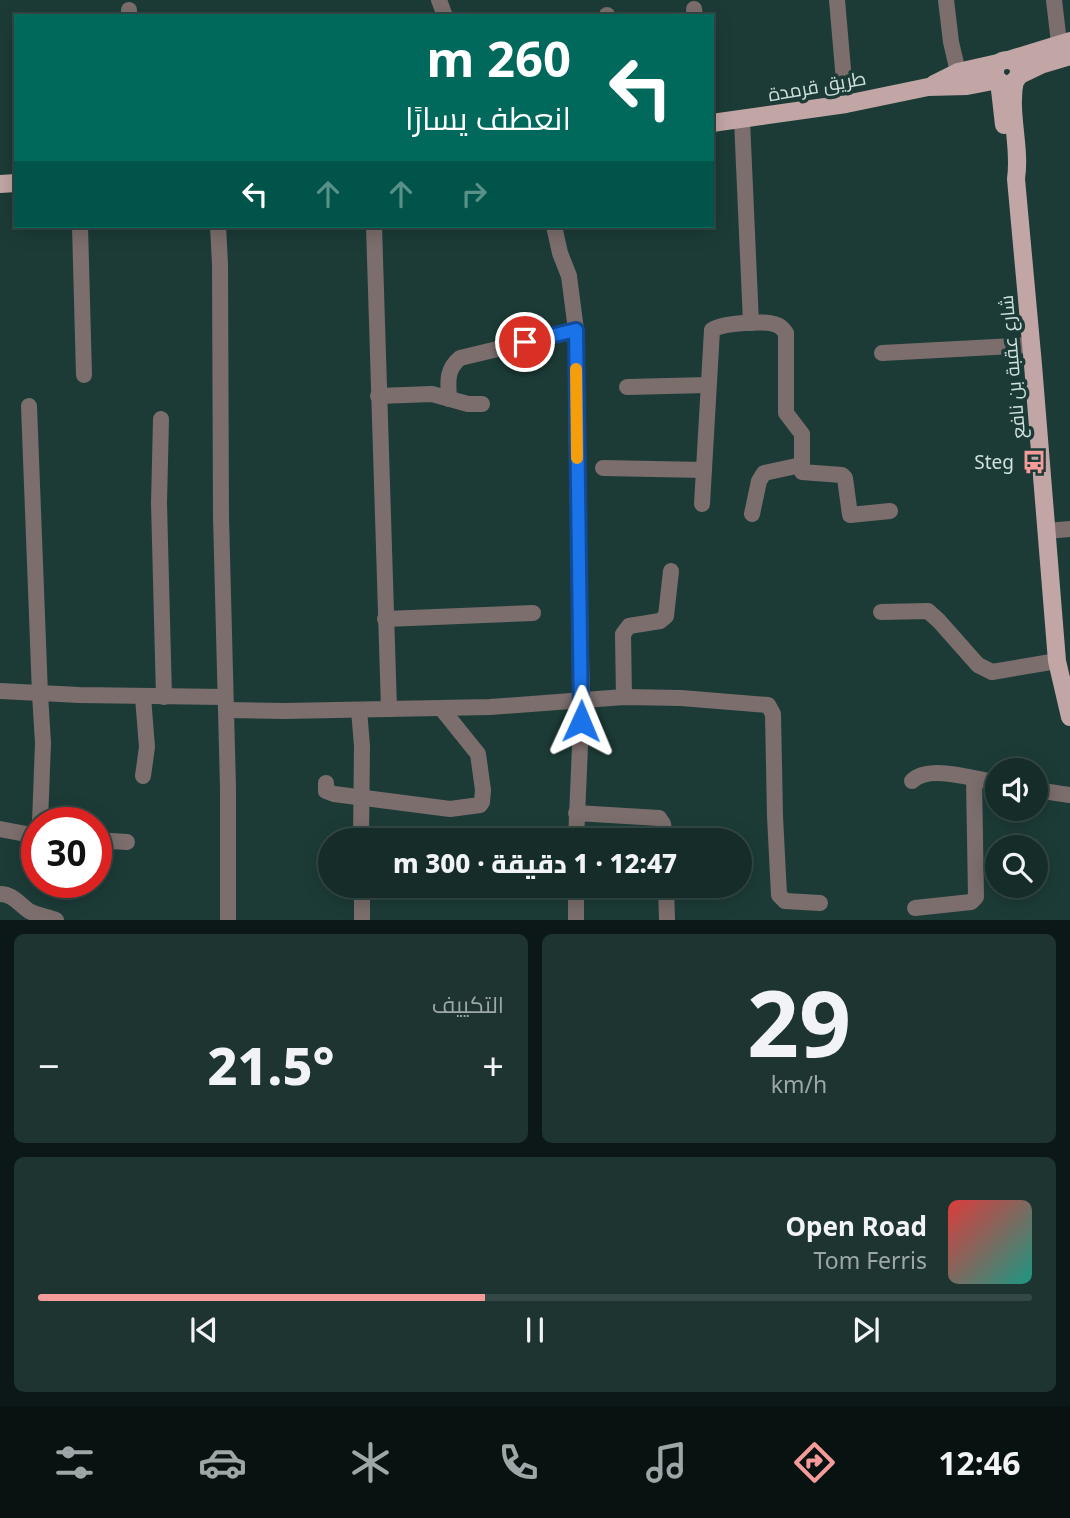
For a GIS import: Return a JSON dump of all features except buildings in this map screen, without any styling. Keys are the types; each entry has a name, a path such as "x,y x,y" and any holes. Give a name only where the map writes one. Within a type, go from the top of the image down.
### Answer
{"main road":[{"name":"طريق قرمدة","path":"714,123 846,104 963,79 1006,73 1066,47"},
{"name":"شارع عقبة بن نافع","path":"1006,73 1000,101 1009,163 1016,180"},
{"name":"شارع عقبة بن نافع","path":"1006,73 1012,93 1018,162 1016,180 1057,662 1070,717"},
{"path":"963,79 985,88 1000,101"}],"street":[{"path":"836,0 846,104"},
{"path":"946,0 951,42 963,79"},
{"path":"1054,0 1066,47"},
{"path":"742,120 751,323"},
{"path":"80,228 84,375"},
{"path":"218,228 228,919"},
{"path":"374,228 389,709"},
{"path":"554,228 569,276 576,330 582,700 576,828"},
{"path":"702,504 712,330 722,325 751,323 778,325 786,333 786,414 802,434 801,466 804,474 842,475 845,478 850,515 890,510"},
{"path":"449,399 447,375 452,365 460,358 576,330"},
{"path":"882,353 1031,345"},
{"path":"627,387 708,386"},
{"path":"378,396 425,394 468,404 482,404"},
{"path":"29,406 43,743 41,807"},
{"path":"160,419 163,697"},
{"path":"752,514 759,481 764,473 801,466"},
{"path":"603,468 704,470"},
{"path":"1047,531 1070,529"},
{"path":"624,698 623,634 629,626 660,621 666,616 671,571"},
{"path":"881,612 928,611 978,664 992,672 1057,662"},
{"path":"386,619 533,613"},
{"path":"0,691 163,697 285,711 490,707 624,698 755,703 771,707 779,895 785,901 820,903"},
{"path":"143,697 147,747 144,776"},
{"path":"326,783 326,791 450,809 480,805 482,790 478,754 441,708"},
{"path":"359,710 361,828"},
{"path":"912,781 917,775 928,772 985,781"},
{"path":"915,908 971,902 976,897 974,779"},
{"path":"1048,792 1070,795"},
{"path":"576,813 659,818 664,828"},
{"path":"0,829 21,833"},
{"path":"112,841 127,842"},
{"path":"0,894 16,899 30,912 56,919"},
{"path":"362,898 362,919"},
{"path":"576,898 576,919"},
{"path":"666,898 667,919"}],"slow traffic":[{"path":"576,369 577,458"}],"place":[{"name":"Steg","path":"1034,462"}],"route":[{"path":"525,342 576,330 581,721"}]}
